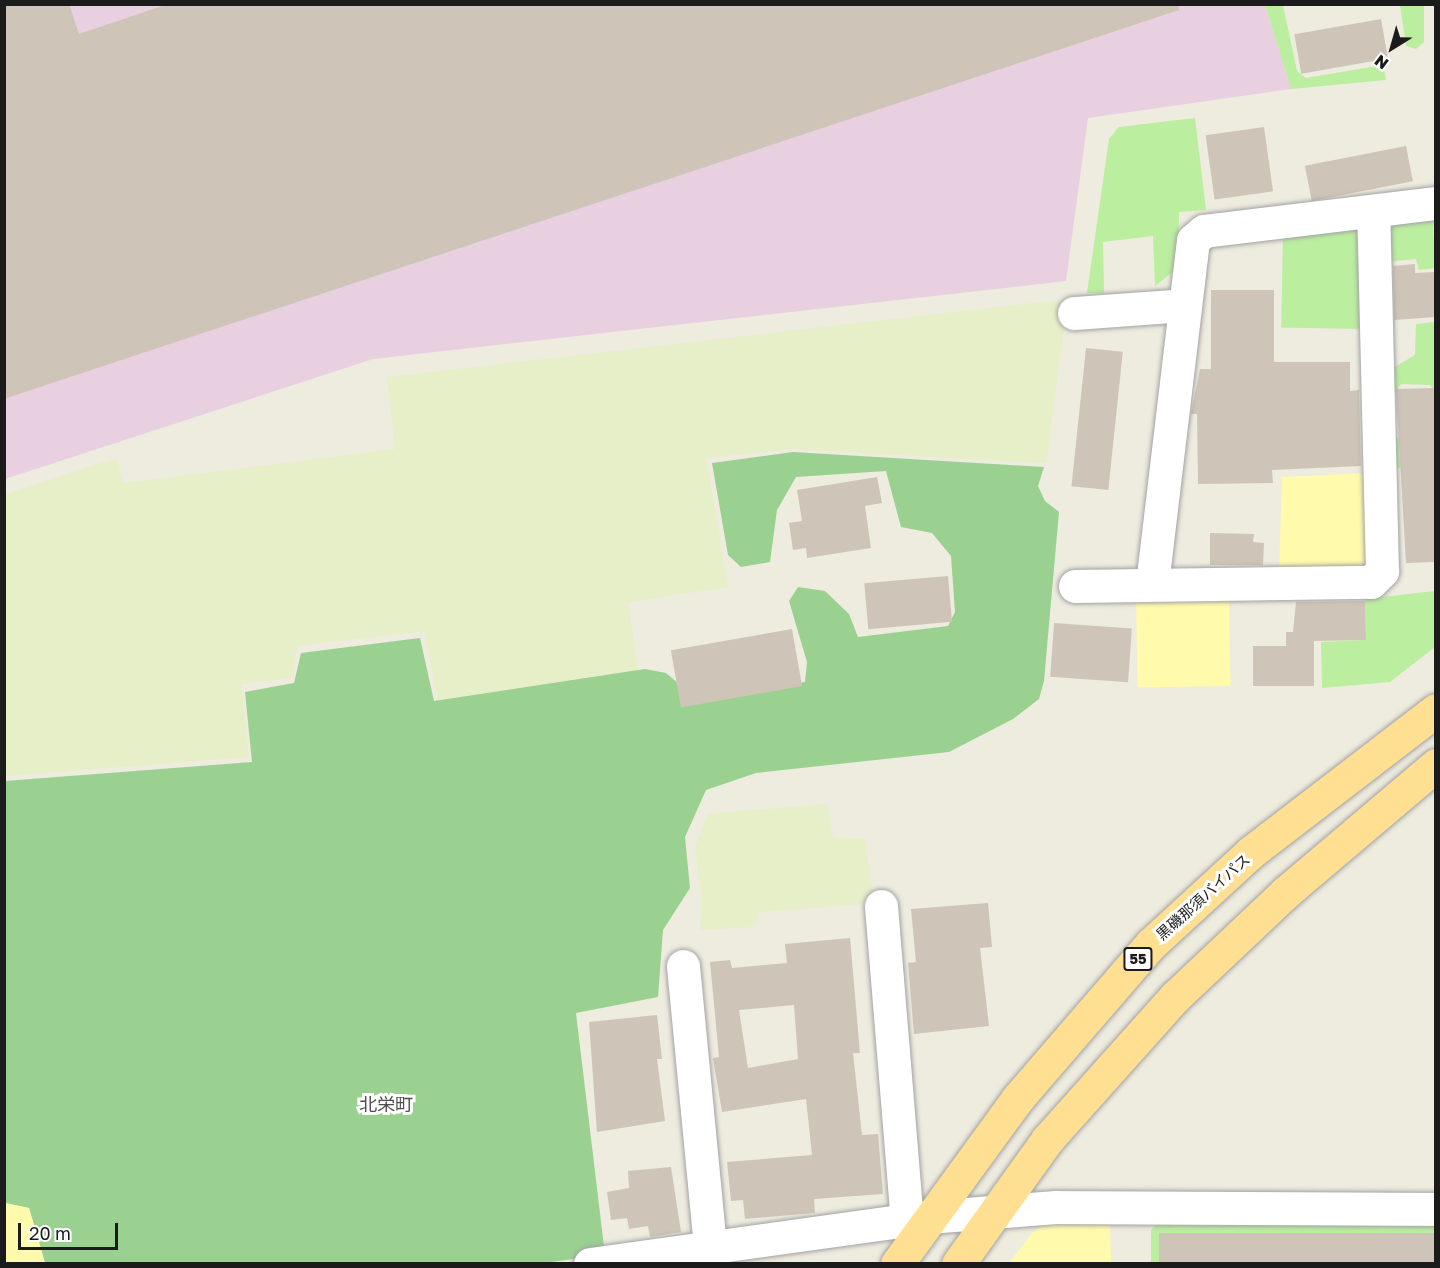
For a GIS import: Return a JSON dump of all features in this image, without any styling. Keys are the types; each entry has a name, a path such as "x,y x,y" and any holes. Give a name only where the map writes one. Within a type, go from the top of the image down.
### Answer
{"main road":[{"name":"黒磯那須バイパス","path":"897,1263 917,1219 1151,944 1251,852 1436,710"},
{"path":"958,1263 992,1212 1047,1140 1175,997 1285,893 1436,765"}],"street":[{"path":"1152,584 1193,240 1204,231 1436,203"},
{"path":"1076,586 1371,582 1382,571 1372,212"},
{"path":"1074,313 1185,305"},
{"path":"881,906 917,1219"},
{"path":"682,966 710,1247"},
{"path":"590,1263 917,1219 1056,1207 1436,1209"}],"shaded area":[{"path":"4,5 1265,5 1291,89 1088,118 1066,281 373,359 5,479"}],"green space":[{"path":"1265,5 1283,5 1297,71 1306,78 1383,65 1386,80 1291,89"},
{"path":"1400,5 1424,5 1424,42 1416,49 1406,46"},
{"path":"1195,118 1206,210 1179,212 1179,267 1155,286 1153,236 1103,242 1104,293 1087,293 1109,139 1119,127"},
{"path":"1433,219 1435,268 1419,270 1416,259 1385,262 1385,235 1395,222"},
{"path":"1283,229 1361,230 1359,329 1281,328"},
{"path":"1068,299 1046,463 793,449 706,458 728,587 628,602 638,671 438,700 424,631 297,646 292,678 241,684 249,757 5,776 5,494 117,458 123,483 395,449 387,377"},
{"path":"1435,322 1435,390 1430,385 1401,384 1393,395 1395,436 1435,465 1390,469 1388,371 1415,355 1416,324"},
{"path":"793,452 1044,467 1038,486 1045,501 1059,512 1044,681 1039,699 1013,719 949,752 756,773 706,790 685,837 690,888 663,930 658,997 576,1013 605,1255 535,1264 45,1263 29,1208 5,1203 5,781 252,762 245,692 294,683 301,653 420,638 434,701 645,669 666,673 697,699 805,682 807,662 789,601 798,587 825,591 849,614 858,637 948,626 955,612 951,556 932,533 901,527 886,471 796,477 777,510 770,562 741,567 728,555 712,463"},
{"path":"1435,591 1435,647 1390,682 1322,688 1321,642 1366,640 1365,599"},
{"path":"827,804 833,837 865,839 872,890 863,904 758,912 755,927 700,930 702,903 695,847 708,814"},
{"path":"1435,1221 1435,1233 1159,1237 1159,1263 1151,1264 1151,1230 1160,1222"}],"sand":[{"path":"1367,473 1368,561 1358,570 1279,570 1282,477"},
{"path":"1229,600 1231,686 1138,688 1136,602"},
{"path":"5,1203 29,1208 45,1263 5,1263"},
{"path":"1046,1224 1110,1225 1111,1263 1008,1264 1033,1232"}],"building":[{"path":"4,4 69,4 79,34 168,4 1178,4 1179,10 4,399"},
{"path":"1381,19 1388,58 1301,74 1294,34"},
{"path":"1264,127 1273,191 1215,200 1206,135"},
{"path":"1406,146 1413,181 1312,201 1305,166"},
{"path":"1415,264 1415,273 1436,272 1436,317 1394,320 1393,266"},
{"path":"1211,290 1274,290 1274,362 1350,362 1350,391 1359,390 1361,466 1272,470 1273,483 1198,484 1197,414 1191,414 1200,369 1211,369"},
{"path":"1086,348 1123,352 1108,490 1071,486"},
{"path":"1436,388 1436,562 1406,563 1396,389"},
{"path":"877,477 882,503 865,506 871,548 807,558 806,548 793,550 789,523 802,521 797,490"},
{"path":"1210,533 1254,534 1253,542 1264,543 1263,565 1210,565"},
{"path":"948,576 952,622 868,629 864,583"},
{"path":"1365,601 1366,640 1314,641 1314,686 1253,686 1253,646 1286,646 1286,632 1293,632 1296,602"},
{"path":"1054,623 1132,628 1128,682 1050,677"},
{"path":"792,629 802,686 681,707 671,650"},
{"path":"988,903 992,947 980,948 989,1026 914,1034 908,963 916,962 911,909"},
{"path":"850,938 860,1053 853,1053 862,1135 878,1134 883,1194 814,1199 815,1213 745,1219 743,1200 731,1201 727,1162 812,1155 806,1099 722,1112 713,1058 719,1057 710,962 730,960 732,968 787,963 785,944","holes":["794,1005 798,1059 748,1068 739,1010"]},
{"path":"657,1015 662,1059 657,1059 665,1121 597,1132 589,1022"},
{"path":"671,1167 681,1232 650,1237 648,1226 629,1229 627,1218 611,1220 607,1192 629,1188 628,1171"},
{"path":"1159,1233 1436,1233 1436,1263 1159,1263"}],"district":[{"name":"北栄町","path":"386,1104"}]}
